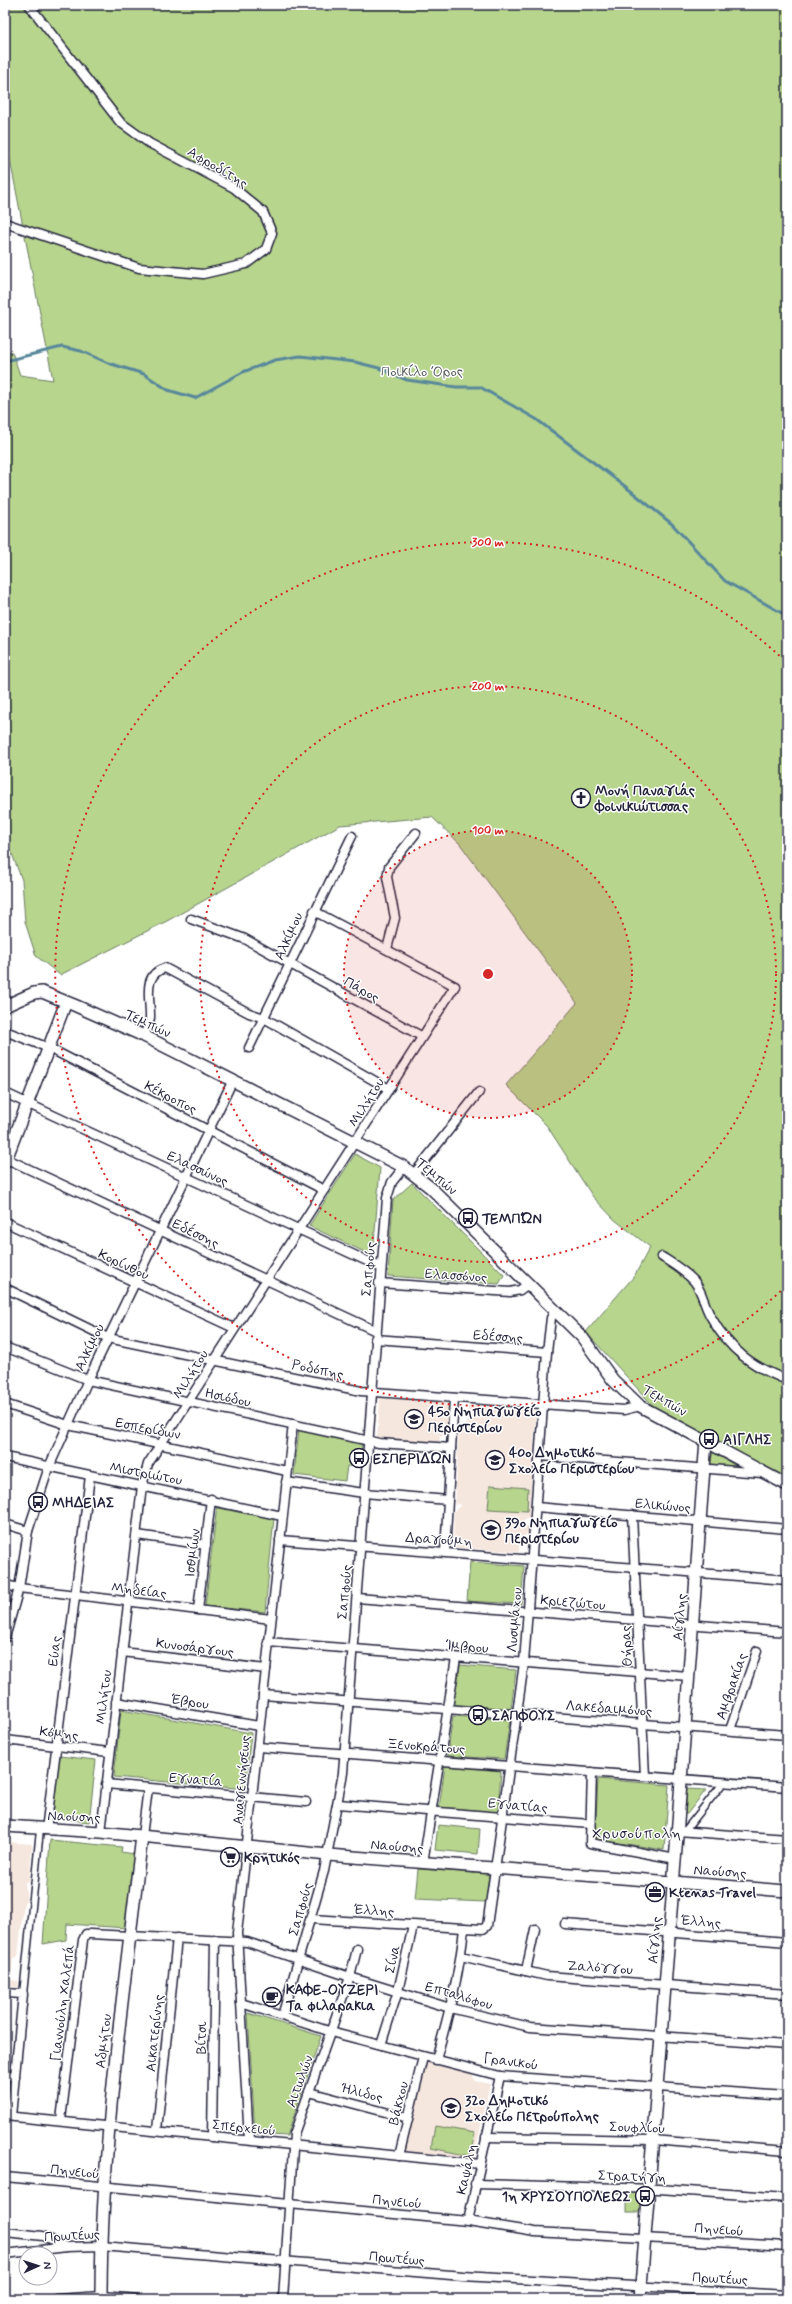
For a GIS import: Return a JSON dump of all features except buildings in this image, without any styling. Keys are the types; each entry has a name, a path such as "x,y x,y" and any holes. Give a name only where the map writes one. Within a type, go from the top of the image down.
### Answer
{"street":[{"name":"Αφροδίτης","path":"5,223 139,268 203,274 246,264 266,249 272,233 263,212 234,188 149,143 120,122 28,5"},
{"path":"314,911 387,950 395,918 387,877 389,867 416,833"},
{"name":"Αλκίμου","path":"249,1048 290,965 314,911 352,836"},
{"name":"Πάρος","path":"191,919 246,939 290,965 421,1036"},
{"name":"Μιλήτου","path":"101,1832 109,1752 129,1602 142,1486 148,1464 297,1230 356,1143 421,1036 455,986 387,950"},
{"path":"144,1036 150,1017 149,989 151,977 158,971 165,968 249,1013 264,1018 389,1089"},
{"name":"Τεμπών","path":"5,1006 34,993 42,992 144,1036 404,1167 414,1174 529,1283 582,1337 613,1380 640,1406 706,1440 787,1485"},
{"path":"6,1160 66,1002"},
{"name":"Κέκροπος","path":"5,1031 48,1048 324,1190"},
{"name":"Αλκίμου","path":"5,1637 19,1588 28,1531 49,1466 108,1338 233,1080"},
{"path":"414,1174 479,1092"},
{"name":"Ελασσώνος","path":"5,1093 28,1102 187,1176 297,1230 380,1267"},
{"name":"Εδέσσης","path":"6,1160 160,1229 376,1335 547,1352"},
{"name":"Σαπφούς","path":"282,2016 311,1919 328,1855 338,1804 345,1753 368,1441 373,1393 380,1267 387,1198 392,1182 404,1167"},
{"name":"Κορίνθου","path":"5,1222 134,1284 234,1328"},
{"path":"662,1257 695,1282 717,1328 738,1353 756,1367 787,1380"},
{"name":"Ελασσόνος","path":"379,1283 510,1292 520,1290 529,1283"},
{"name":"Ροδόπης","path":"5,1288 108,1338 373,1393 624,1410 640,1406"},
{"name":"Λυσιμάχου","path":"483,1929 487,1926 496,1868 524,1663 547,1352 551,1318 555,1310"},
{"name":"Ησιόδου","path":"5,1347 88,1380 368,1441 451,1448"},
{"path":"445,1552 454,1398"},
{"name":"Εσπερίδων","path":"5,1404 68,1425 161,1443 287,1471"},
{"name":"Αναγεννήσεως","path":"249,2140 237,1941 248,1848 270,1619 293,1424"},
{"name":"Αίγλης","path":"640,2299 665,1984 676,1859 681,1831 684,1727 701,1522 706,1440"},
{"path":"540,1456 768,1474"},
{"name":"Μιστριώτου","path":"5,1457 282,1516"},
{"name":"Εύας","path":"43,1830 56,1746 90,1476"},
{"path":"286,1482 364,1493 448,1500"},
{"name":"Ισθμίων","path":"198,1610 211,1500"},
{"name":"Ελικώνος","path":"536,1507 787,1529"},
{"name":"Θήρας","path":"632,1515 645,1776"},
{"path":"5,1524 28,1531"},
{"path":"137,1535 206,1545"},
{"name":"Δραγούμη","path":"280,1540 787,1580"},
{"name":"Μηδείας","path":"5,1584 19,1588 270,1619"},
{"name":"Κριεζώτου","path":"357,1598 787,1632"},
{"name":"Ίμβρου","path":"268,1642 688,1676"},
{"name":"Αμβρακίας","path":"730,1730 757,1651"},
{"name":"Κυνοσάργους","path":"122,1652 266,1669"},
{"path":"423,1863 441,1760 456,1658"},
{"name":"Λακεδαιμόνος","path":"263,1695 787,1735"},
{"name":"Έβρου","path":"116,1702 259,1726"},
{"name":"Κόμης","path":"5,1740 109,1752"},
{"name":"Ξενοκράτους","path":"258,1747 787,1787"},
{"path":"592,1772 590,1843 676,1859"},
{"path":"681,1831 724,1782"},
{"name":"Εγνατία","path":"106,1784 306,1802"},
{"name":"Αδμήτου","path":"101,2298 101,2246 108,2125 148,1788"},
{"name":"Εγνατίας","path":"338,1804 590,1824"},
{"name":"Ναούσης","path":"5,1826 43,1830 101,1832 248,1848 423,1863 787,1891"},
{"path":"8,2116 15,2077 22,1994 43,1830"},
{"path":"681,1831 787,1840"},
{"name":"Έλλης","path":"311,1919 483,1929"},
{"name":"Έλλης","path":"565,1924 787,1942"},
{"name":"Σίνα","path":"381,2045 398,1991 414,1926"},
{"path":"436,2060 450,2008 461,1956 464,1928"},
{"path":"526,1971 535,1929"},
{"name":"Γιαννούλη Χαλεπά","path":"61,2120 83,1940 86,1934 130,1935"},
{"name":"Επταλόφου","path":"130,1935 247,1942 350,1978 398,1991 450,2008 530,2028 787,2045"},
{"name":"Αικατερίνης","path":"157,2130 177,1938"},
{"name":"Βίτσι","path":"212,2137 215,1940"},
{"name":"Αιτωλών","path":"283,2299 292,2145 309,2092 350,1978 357,1949"},
{"name":"Ζαλόγγου","path":"461,1956 547,1976 787,1994"},
{"path":"5,1993 22,1994"},
{"name":"Γρανικού","path":"241,2003 330,2032 500,2076 787,2096"},
{"name":"Βάκχου","path":"399,2156 423,2056"},
{"path":"5,2074 15,2077"},
{"name":"Καψάλη","path":"468,2220 500,2076"},
{"name":"Ήλιδος","path":"309,2092 408,2118"},
{"name":"Σπερχειού","path":"8,2116 61,2120 480,2164"},
{"name":"Σουφλίου","path":"486,2137 653,2140 787,2151"},
{"name":"Πηνειού","path":"5,2177 468,2220 535,2232 787,2246"},
{"name":"Στρατήγη","path":"475,2184 649,2189 787,2198"},
{"path":"5,2232 43,2236 66,2247"},
{"name":"Πρωτέως","path":"5,2254 66,2247 101,2246 285,2260 463,2276 787,2295"},
{"path":"57,2299 139,2299"}],"shaded area":[{"name":"45ο Νηπιαγωγείο Περιστερίου","path":"380,1398 450,1403 448,1436 440,1435 440,1443 377,1437"},
{"name":"40ο Δημοτικό Σχολείο Περιστερίου","path":"468,1406 536,1410 529,1517 523,1521 528,1528 528,1533 519,1541 519,1552 453,1547 454,1511 460,1506 458,1503 455,1506 459,1425 467,1426"},
{"path":"8,1842 32,1844 29,1882 25,1882 27,1900 24,1903 18,1956 13,1959 11,1980 18,1981 18,1988 5,1985 5,1844"},
{"name":"32ο Δημοτικό Σχολείο Πετρούπολης","path":"426,2063 472,2074 475,2081 490,2084 474,2158 405,2151"}],"green space":[{"name":"Ποικίλο Όρος","path":"5,5 787,5 787,1480 655,1408 586,1332 635,1275 650,1247 615,1220 593,1197 547,1126 506,1085 577,1003 460,844 432,817 340,825 167,921 60,975 36,956 25,922 22,880 12,854 5,845 5,351 12,352 20,375 53,380 5,134"},
{"path":"355,1154 380,1168 373,1256 309,1226"},
{"path":"412,1183 504,1275 499,1284 388,1276 393,1200"},
{"path":"299,1429 362,1443 359,1467 347,1466 345,1481 294,1475"},
{"path":"713,1452 736,1466 736,1467 710,1464"},
{"path":"490,1485 528,1488 527,1511 488,1509"},
{"path":"217,1506 274,1518 265,1612 205,1606"},
{"path":"470,1562 524,1566 521,1604 467,1601"},
{"path":"460,1665 516,1670 511,1709 453,1705"},
{"path":"121,1710 251,1733 245,1789 114,1777"},
{"path":"453,1716 510,1720 504,1759 447,1756"},
{"path":"59,1756 96,1760 89,1822 52,1817"},
{"path":"445,1766 501,1771 498,1812 439,1808"},
{"path":"598,1779 669,1785 664,1850 595,1839"},
{"path":"687,1789 706,1790 687,1814 685,1814"},
{"path":"438,1825 480,1829 478,1854 435,1850"},
{"path":"50,1840 122,1847 121,1852 135,1854 126,1928 67,1924 66,1940 43,1944"},
{"path":"418,1869 489,1874 486,1902 415,1899"},
{"path":"248,2013 321,2036 287,2136 255,2134"},
{"path":"435,2126 475,2133 470,2156 431,2148"},
{"path":"627,2192 642,2192 642,2212 627,2212"}],"waterway":[{"path":"5,361 62,347 81,351 108,363 144,374 168,390 195,398 243,372 275,360 300,356 355,362 379,368 407,380 456,387 480,387 536,419 626,487 672,524 725,581 787,616"}],"place":[{"name":"Μονή Παναγιάς Φοινικιώτισσας","path":"581,798"},
{"name":"ΤΕΜΠΏΝ","path":"468,1218"},
{"name":"45ο Νηπιαγωγείο Περιστερίου","path":"414,1419"},
{"name":"ΑΙΓΛΗΣ","path":"709,1439"},
{"name":"ΕΣΠΕΡΙΔΩΝ","path":"359,1458"},
{"name":"40ο Δημοτικό Σχολείο Περιστερίου","path":"495,1460"},
{"name":"ΜΗΔΕΙΑΣ","path":"38,1502"},
{"name":"39ο Νηπιαγωγείο Περιστερίου","path":"491,1530"},
{"name":"ΣΑΠΦΟΥΣ","path":"478,1715"},
{"name":"Κρητικός","path":"230,1857"},
{"name":"Ktenas Travel","path":"655,1892"},
{"name":"ΚΑΦΕ-ΟΥΖΕΡΙ Τα φιλαρακια","path":"272,1997"},
{"name":"32ο Δημοτικό Σχολείο Πετρούπολης","path":"451,2108"},
{"name":"1η ΧΡΥΣΟΥΠΟΛΕΩΣ","path":"645,2196"}],"district":[{"name":"Χρυσούπολη","path":"637,1833"}]}
